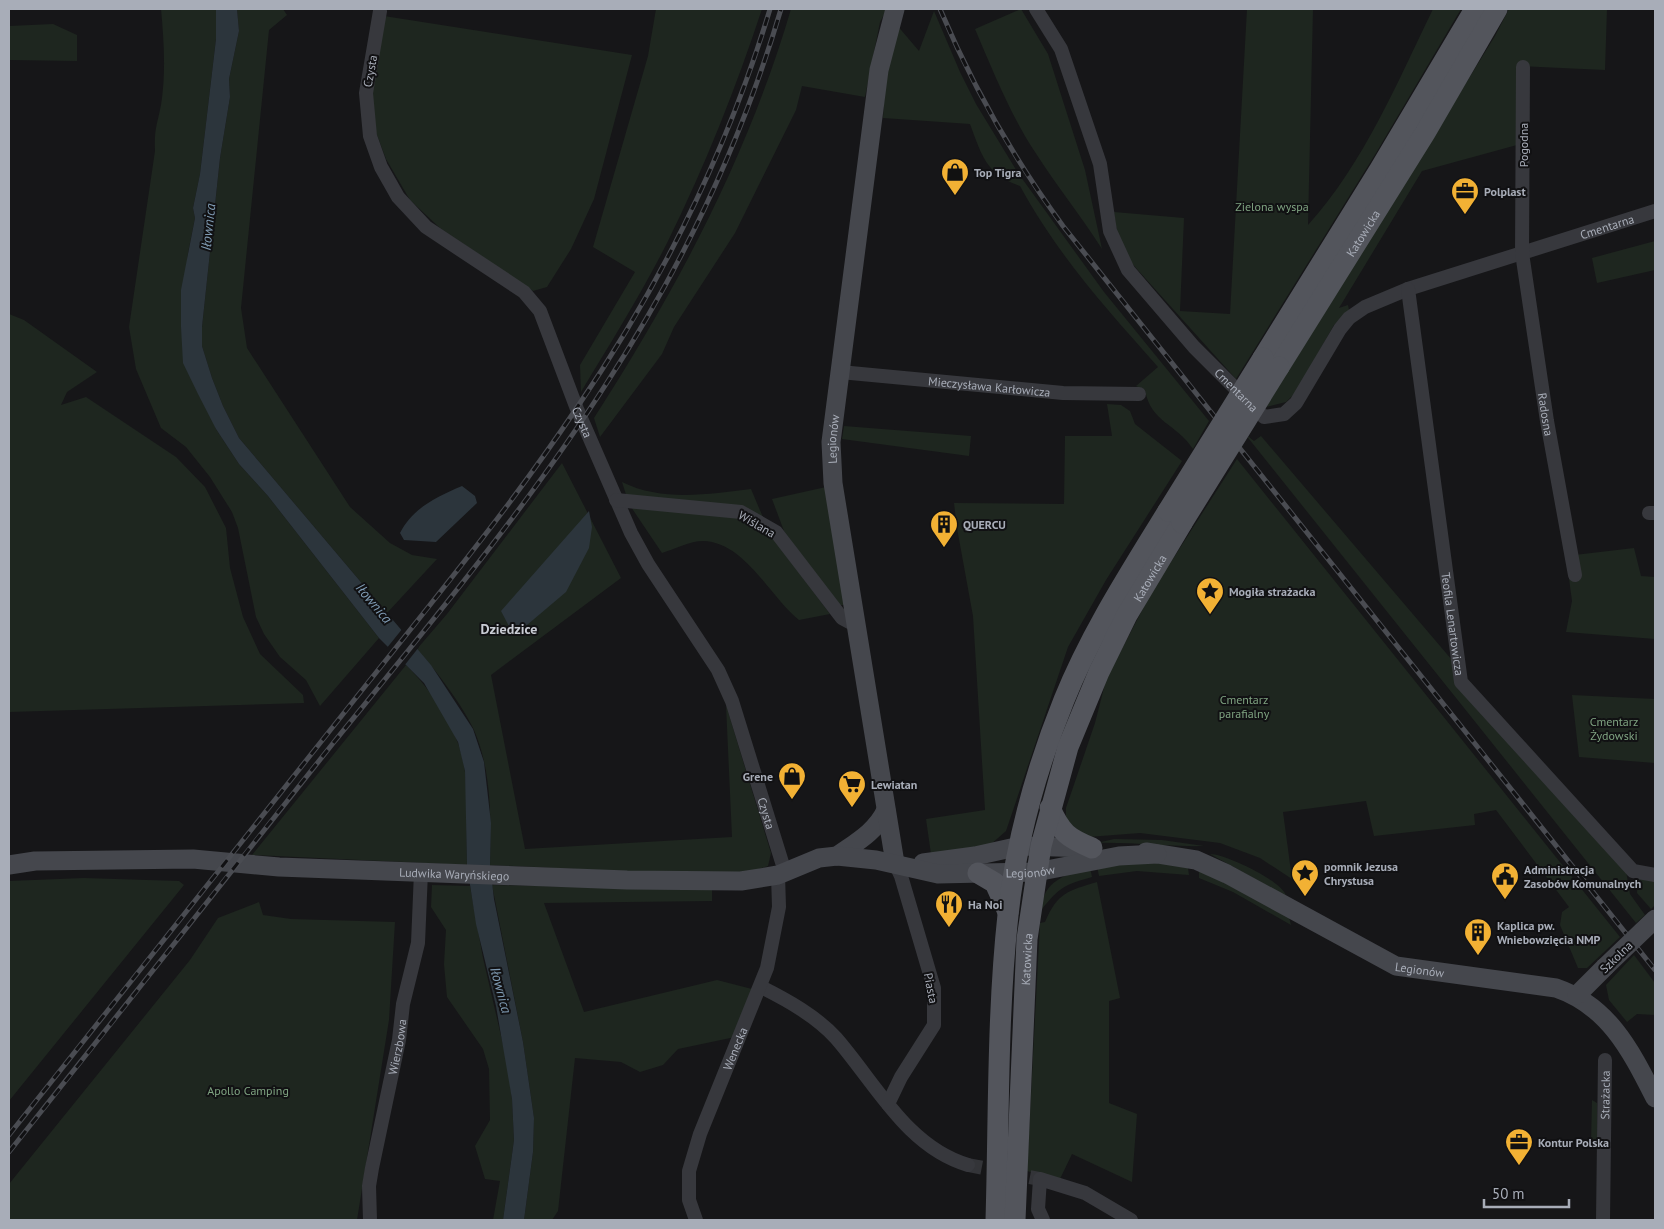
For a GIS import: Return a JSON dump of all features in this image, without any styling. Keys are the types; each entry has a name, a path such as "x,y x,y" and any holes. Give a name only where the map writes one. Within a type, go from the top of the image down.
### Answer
{"main road":[{"name":"Katowicka","path":"1271,362 1380,169 1475,9"},
{"name":"Katowicka","path":"996,1220 1002,1019 1008,912 1025,872 1049,740 1076,673 1107,611 1175,517 1271,362 1425,133 1497,9"},
{"name":"Katowicka","path":"1030,846 1050,808 1068,747 1099,672 1175,517"},
{"path":"1050,808 1058,825 1069,838 1092,848"},
{"name":"Katowicka","path":"1015,1220 1027,939 1025,872"},
{"path":"978,873 995,883 1008,912"}],"street":[{"name":"Legionów","path":"895,9 879,70 832,442 833,483 886,810 899,864"},
{"name":"Cmentarna","path":"1036,9 1062,49 1100,164 1110,231 1128,270 1182,333 1264,417 1284,414 1296,403 1349,318 1365,307 1408,289 1655,211"},
{"name":"Czysta","path":"380,10 366,93 370,136 381,167 398,197 426,226 524,292 540,311 577,409 616,500 648,564 721,678 744,735 781,873"},
{"name":"Pogodna","path":"1522,253 1523,67"},
{"name":"Radosna","path":"1522,253 1547,421 1575,575"},
{"name":"Teofila Lenartowicza","path":"1408,289 1461,682 1633,870 1655,875"},
{"name":"Mieczysława Karłowicza","path":"840,372 1064,393 1140,394"},
{"name":"Wiślana","path":"616,500 741,512 776,532 842,618 857,626"},
{"path":"837,856 872,830 880,822 886,810"},
{"name":"Legionów","path":"899,864 975,856 1030,846 1092,848 1196,860 1227,874 1396,966 1556,988 1577,996 1596,1010 1615,1030 1631,1052 1655,1098"},
{"name":"Legionów","path":"899,864 938,874 1025,872 1119,856 1157,854"},
{"name":"Ludwika Waryńskiego","path":"9,865 61,860 193,859 265,866 458,874 627,880 741,881 781,873 818,858 837,856 858,857 899,864"},
{"name":"Piasta","path":"888,1104 901,1077 934,1025 936,1006 934,988 899,864"},
{"name":"Wierzbowa","path":"370,1220 369,1186 372,1168 399,1040 403,1004 418,943 421,872"},
{"name":"Wenecka","path":"696,1220 689,1200 689,1171 700,1134 761,987 772,950 779,907 781,873"},
{"name":"Szkolna","path":"1577,996 1655,919"},
{"path":"761,987 792,1002 835,1036 888,1104 913,1132 937,1154 968,1165"},
{"name":"Strażacka","path":"1603,1220 1606,1060"},
{"path":"1043,1220 1038,1209 1040,1179 1085,1193 1131,1220"}],"green space":[{"path":"161,9 216,9 216,39 200,174 193,208 195,218 188,253 181,327 216,429 239,464 268,496 379,638 320,706 306,680 280,657 264,634 256,617 238,528 232,512 210,477 186,447 161,428 136,369 129,327 155,151 155,132 163,93 164,57"},
{"path":"237,9 283,9 287,15 269,30 241,308 247,348 350,507 390,543 412,555 437,559 387,613 239,438 223,406 202,346 202,327 220,158 230,97 229,79 239,31"},
{"path":"656,9 762,9 719,127 682,213 648,280 581,392 580,365 635,272 593,247 648,56"},
{"path":"791,9 887,9 880,22 865,97 802,86 796,110 735,233 674,327 662,354 600,437 594,418 654,320 708,220 753,117"},
{"path":"1021,9 1048,54 1085,170 1102,249 1026,138 1002,92 975,29"},
{"name":"Zielona wyspa","path":"1247,9 1313,9 1308,225 1328,201 1363,149 1433,9 1461,9 1376,153 1236,379 1127,258 1117,234 1114,212 1184,218 1180,311 1230,314"},
{"path":"1509,9 1607,9 1605,70 1519,66 1517,145 1422,171 1339,308 1348,305 1349,310 1334,325 1296,392 1286,402 1266,407 1495,36"},
{"path":"934,11 976,104 1018,173 1104,292 1209,421 1193,449 1179,433 1158,416 1148,401 1145,390 1136,386 1158,367 1101,302 1067,259 1020,186 992,170 982,155 970,124 883,118 886,71 896,24 919,51"},
{"path":"384,16 632,55 594,199 571,249 547,287 533,291 440,228 410,200 386,159 374,127 372,89"},
{"path":"53,24 77,35 77,61 9,60 9,26"},
{"path":"1655,241 1655,270 1597,283 1592,258"},
{"path":"9,314 24,320 97,372 67,392 61,405 86,397 176,457 205,487 226,528 230,568 243,617 260,654 303,695 304,703 9,712"},
{"path":"1107,404 1121,405 1130,411 1135,424 1182,461 1106,580 1068,647 1006,831 990,845 931,854 926,819 985,810 973,616 954,503 1064,504 1065,436 1112,436"},
{"path":"844,426 971,436 969,456 842,439"},
{"path":"1245,434 1254,441 1261,436 1452,660 1626,871 1630,894 1645,915 1636,923"},
{"name":"Cmentarz parafialny","path":"1237,459 1620,937 1587,968 1578,968 1560,925 1562,912 1569,907 1496,810 1474,814 1475,825 1374,836 1366,801 1283,812 1292,879 1260,858 1220,843 1140,833 1088,837 1066,821 1066,808 1095,723 1106,680 1151,593"},
{"path":"562,463 621,578 491,675 525,849 732,837 726,705 771,853 768,866 749,872 708,875 490,865 489,796 480,746 474,730 456,699 417,649 447,614"},
{"path":"622,482 653,492 686,495 751,489 770,534 830,614 799,620 744,560 718,544 698,541 662,553 629,504"},
{"path":"826,487 846,605 840,605 834,600 784,531 772,499"},
{"path":"1634,548 1641,576 1655,577 1655,639 1566,632 1572,601 1566,556"},
{"path":"406,665 436,700 458,742 465,772 467,865 252,855"},
{"name":"Cmentarz Żydowski","path":"1572,695 1655,699 1655,763 1579,757"},
{"path":"1114,839 1162,840 1204,846 1097,843"},
{"path":"1210,854 1228,858 1253,869 1275,883 1286,896"},
{"path":"1152,861 1188,868 1189,875 1137,871 1099,876 1097,866"},
{"path":"1090,867 1092,877 1075,882 1058,891 1042,909 1043,899 1051,885 1065,876"},
{"path":"1202,871 1289,917 1291,925 1233,892 1199,878 1199,872"},
{"path":"84,878 179,881 184,885 9,1101 9,881"},
{"path":"1638,878 1655,882 1655,905 1651,909 1637,893"},
{"path":"1097,882 1120,998 1109,1001 1109,1103 1137,1114 1132,1182 1072,1154 1059,1181 1027,1171 1040,923 1045,922 1055,904 1065,894"},
{"path":"432,885 470,886 483,958 508,1066 512,1099 514,1140 503,1220 493,1220 500,1181 485,1179 475,1146 490,1120 489,1069 483,1049 447,997 444,964 446,930 431,907"},
{"path":"492,885 712,890 712,901 544,903 584,1012 717,980 752,989 735,1037 678,1049 663,1065 640,1072 621,1062 575,1058 558,1211 552,1220 524,1220 533,1152 534,1118 523,1042"},
{"name":"Apollo Camping","path":"259,902 263,915 291,919 395,922 389,1020 357,1220 9,1220 9,1184 190,960 218,918"},
{"path":"1634,955 1655,983 1655,1015 1637,1014 1627,1022 1609,1000 1606,985"},
{"path":"1592,1100 1597,1103 1597,1144 1591,1142"}],"water":[{"name":"Iłownica","path":"216,9 237,9 239,31 229,79 230,97 220,158 202,327 202,346 223,406 239,438 431,665 473,729 484,762 491,823 490,865 494,899 523,1042 534,1118 533,1152 524,1220 503,1220 514,1140 512,1099 496,1006 476,924 467,865 465,771 458,742 424,683 379,638 268,496 239,464 216,429 183,363 181,290 195,218 193,208 200,174 216,39"},
{"path":"462,486 475,496 477,503 436,542 404,540 400,533 405,524 418,510 443,494"},
{"path":"589,511 592,527 589,548 566,592 514,636 501,611"}],"pier":[{"path":"403,628 419,647 404,666 386,649"}],"tunnel":[{"path":"968,1165 1040,1179"}],"railway":[{"path":"9,1135 467,559 523,485 576,409 636,315 688,217 733,115 770,9"},
{"path":"9,1152 293,793 441,610 511,520 577,428 661,293 708,201 748,106 781,9"},
{"path":"940,9 966,66 995,121 1027,174 1063,226 1655,970"}],"place":[{"name":"Top Tigra","path":"955,196"},
{"name":"Polplast","path":"1465,215"},
{"name":"QUERCU","path":"944,548"},
{"name":"Mogiła strażacka","path":"1210,615"},
{"name":"Grene","path":"792,800"},
{"name":"Lewiatan","path":"852,808"},
{"name":"pomnik Jezusa Chrystusa","path":"1305,897"},
{"name":"Administracja Zasobów Komunalnych","path":"1505,900"},
{"name":"Ha Noi","path":"949,928"},
{"name":"Kaplica pw. Wniebowzięcia NMP","path":"1478,956"},
{"name":"Kontur Polska","path":"1519,1166"}],"district":[{"name":"Dziedzice","path":"509,629"}]}
